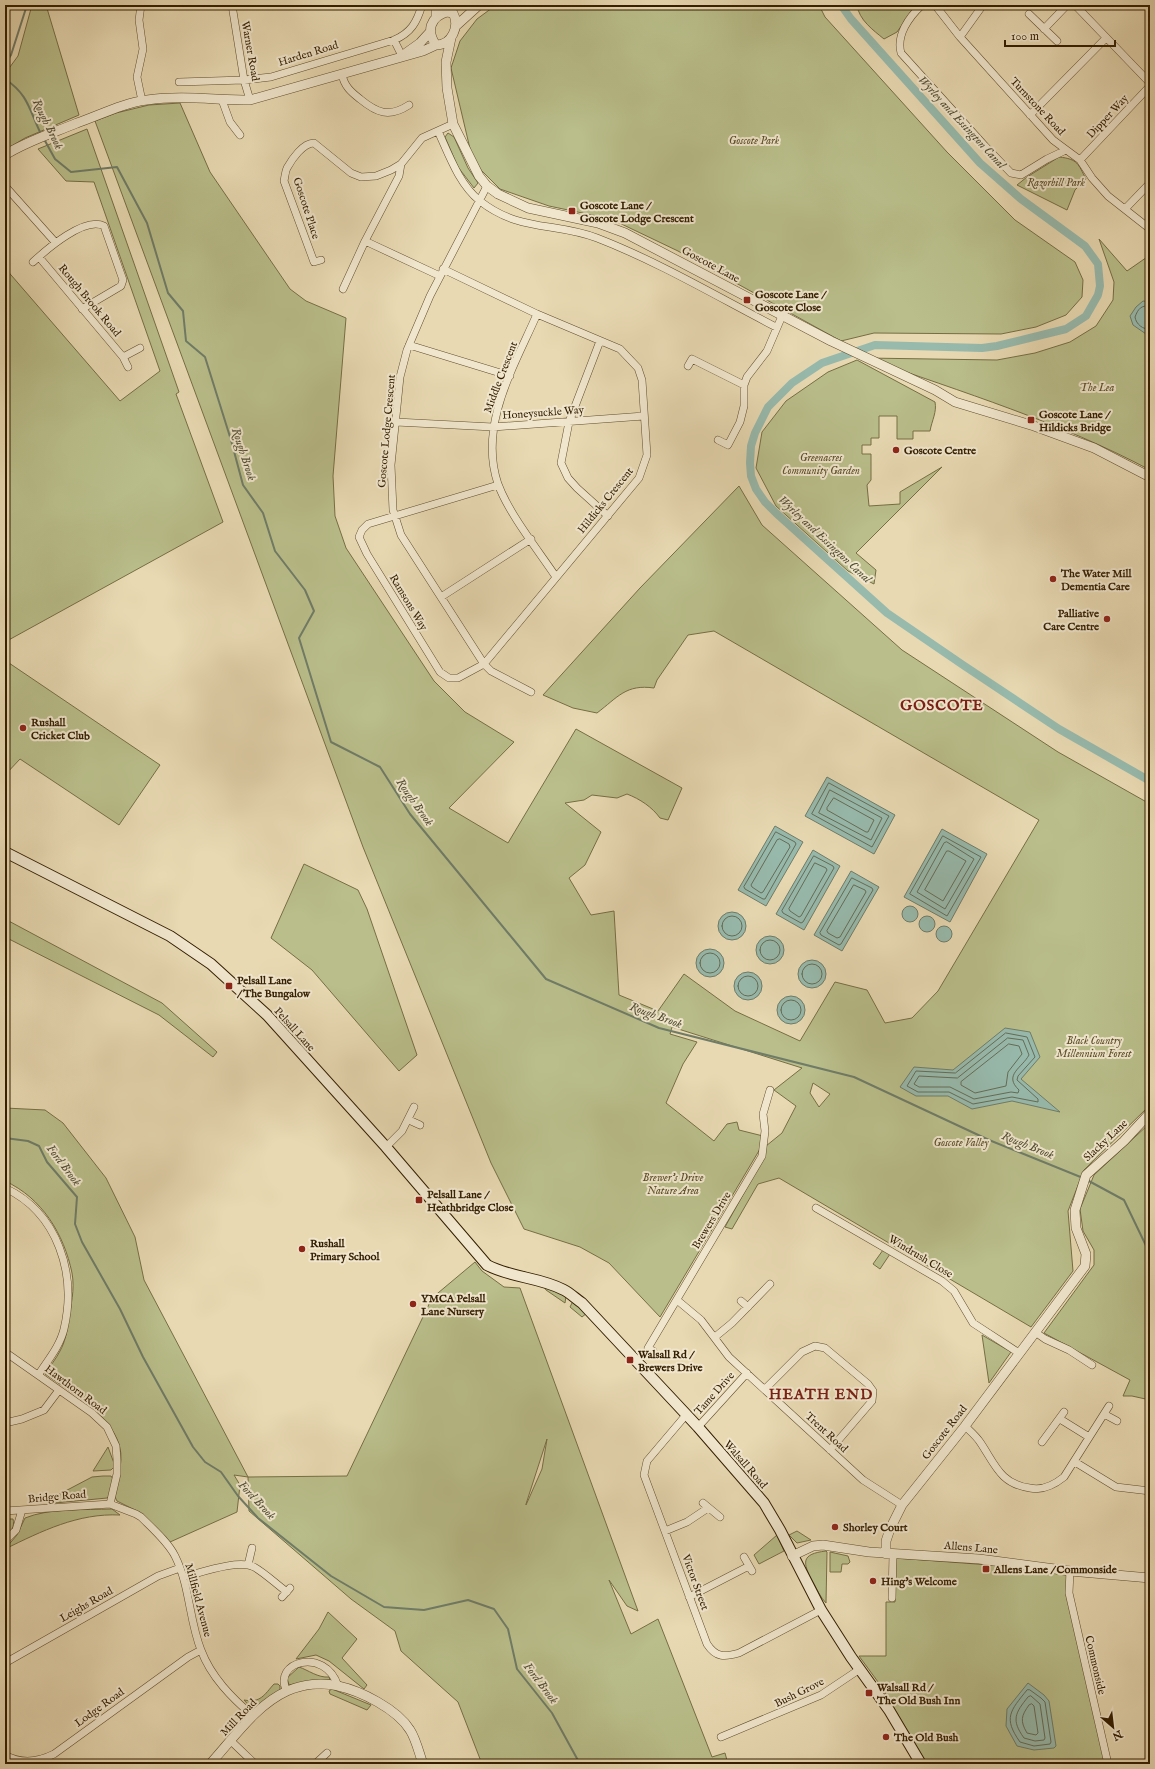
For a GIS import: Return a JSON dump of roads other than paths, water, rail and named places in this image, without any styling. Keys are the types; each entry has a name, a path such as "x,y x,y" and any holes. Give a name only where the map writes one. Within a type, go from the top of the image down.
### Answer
{"main road":[{"name":"Pelsall Lane","path":"5,852 170,936 211,964 267,1014 386,1147 478,1256"},
{"name":"Walsall Road","path":"478,1256 487,1265 503,1272 540,1281 565,1290 582,1303 698,1427 764,1503 780,1530 821,1610 889,1710 921,1764"}],"street":[{"path":"141,5 139,20 143,49 137,77 142,101"},
{"name":"Warner Road","path":"232,5 244,80 250,100"},
{"name":"Harden Road","path":"179,82 244,80 271,77 394,40 403,36 412,29 418,18 422,5"},
{"path":"436,5 436,17"},
{"path":"922,5 908,21 902,33 898,44 901,53 974,135 1011,172 1021,175 1047,159 1066,150"},
{"name":"Turnstone Road","path":"935,5 960,37 1053,140 1080,160 1092,178 1108,196 1150,229"},
{"path":"960,37 983,5"},
{"path":"1044,29 1067,5"},
{"path":"1075,5 1150,82"},
{"path":"402,56 420,43 431,31 432,22 436,17 451,10 477,6"},
{"path":"451,10 457,25 477,6"},
{"path":"1029,14 1057,41"},
{"name":"Goscote Lane","path":"457,25 451,38 446,62 447,88 453,124 479,176 487,186 498,194 528,208 598,223 625,233 782,316 935,390 955,402 1034,426 1094,448 1150,477"},
{"name":"Goscote Lane","path":"431,31 431,37 446,62"},
{"path":"5,155 48,134 116,108 142,101 175,98 250,100 423,51 451,38"},
{"path":"1030,115 1106,38"},
{"path":"394,40 402,56"},
{"path":"342,74 350,91 372,109 390,113 402,110 409,105"},
{"name":"Dipper Way","path":"1080,160 1150,86"},
{"path":"222,100 230,122 240,135"},
{"name":"Goscote Place","path":"321,260 314,262 284,181 286,169 301,149 308,143 314,143 351,173 361,177 376,176 401,164 422,138 453,124"},
{"path":"438,131 455,168 479,200 498,214 512,220 566,230 596,238 672,273 776,327"},
{"path":"342,289 399,176 401,164"},
{"path":"1125,209 1150,183"},
{"path":"5,186 55,242"},
{"name":"Goscote Lodge Crescent","path":"487,186 443,269 410,345 400,377 391,465 391,493 395,516 401,535 484,664 491,671 531,692"},
{"path":"33,262 55,242 76,230 94,224 104,226 122,280 121,286 117,290 82,309"},
{"path":"365,241 440,276"},
{"name":"Rough Brook Road","path":"39,256 123,357 128,367"},
{"path":"672,273 678,260"},
{"name":"Hildicks Crescent","path":"443,269 537,314 620,349 638,368 642,380 647,455 639,478 484,664"},
{"name":"Middle Crescent","path":"537,314 501,399 493,427 492,454 498,484 513,512 556,577"},
{"path":"718,440 728,445 733,437 740,422 744,406 744,385 766,351 782,316"},
{"path":"600,341 569,422 561,463 568,478 608,516"},
{"path":"410,345 510,376"},
{"path":"123,357 140,348"},
{"path":"688,366 692,359 744,385"},
{"name":"Honeysuckle Way","path":"396,422 493,427 644,416"},
{"name":"Ramsons Way","path":"484,664 458,678 449,678 440,672 367,554 359,537 362,530 368,524 498,484"},
{"path":"441,597 531,539"},
{"name":"Brewers Drive","path":"653,1351 648,1348 762,1156 765,1131 762,1114 770,1090"},
{"path":"386,1147 402,1131 409,1120 414,1107"},
{"name":"Slacky Lane","path":"1082,1187 1086,1175 1124,1141 1150,1114"},
{"path":"409,1120 420,1125"},
{"name":"Goscote Road","path":"889,1554 886,1541 890,1528 902,1505 965,1426 1085,1266 1086,1254 1076,1228 1075,1210 1082,1187"},
{"path":"5,1188 31,1205 50,1226 62,1252 67,1275 68,1302 64,1329 56,1349 39,1374"},
{"name":"Windrush Close","path":"816,1208 942,1281 953,1289 962,1301 973,1323 1019,1353"},
{"path":"715,1338 732,1323 770,1284"},
{"name":"Trent Road","path":"677,1300 701,1320 729,1357 862,1480 902,1505"},
{"path":"740,1301 748,1307"},
{"path":"1035,1332 1070,1350 1092,1365"},
{"path":"765,1389 802,1352 815,1346 825,1348 868,1384 873,1391 872,1401 830,1450"},
{"name":"Hawthorn Road","path":"5,1352 39,1374 92,1413 107,1427 116,1446 117,1474 110,1504"},
{"name":"Tame Drive","path":"698,1427 746,1373"},
{"path":"5,1423 22,1419 44,1410 60,1390"},
{"path":"965,1426 980,1441 994,1465 1005,1478 1019,1487 1038,1490 1054,1485 1064,1477 1075,1462 1109,1406"},
{"path":"1104,1414 1116,1421"},
{"name":"Victor Street","path":"686,1415 647,1461 644,1475 707,1644 712,1652 720,1656 739,1653 821,1610"},
{"path":"1042,1442 1062,1415 1089,1437"},
{"path":"1075,1462 1116,1487 1150,1491"},
{"name":"Bridge Road","path":"5,1511 110,1504"},
{"name":"Millfield Avenue","path":"110,1504 136,1514 170,1548 183,1577 201,1650 207,1664 225,1689 254,1716"},
{"path":"665,1531 687,1522 706,1505 720,1517"},
{"path":"5,1541 16,1530 22,1510"},
{"name":"Allens Lane","path":"792,1556 813,1546 823,1544 889,1554 979,1559 1070,1571 1150,1578"},
{"path":"248,1565 252,1548"},
{"path":"889,1554 892,1598"},
{"path":"689,1597 750,1569 744,1557"},
{"path":"183,1577 235,1565 248,1565 261,1572 286,1592"},
{"name":"Leighs Road","path":"5,1663 158,1576 180,1568"},
{"name":"Commonside","path":"1070,1571 1069,1593 1108,1764"},
{"name":"Lodge Road","path":"5,1755 24,1761 39,1760 49,1757 188,1657 201,1650"},
{"path":"287,1691 283,1682 284,1676 295,1665 311,1661 323,1665 333,1674 338,1686 381,1704 397,1715 410,1730 422,1764"},
{"name":"Bush Grove","path":"721,1737 742,1725 821,1695 860,1669"},
{"name":"Mill Road","path":"210,1764 254,1716 266,1705 287,1691 308,1685 338,1686"},
{"path":"231,1741 256,1764"},
{"path":"315,1764 327,1753"}],"water":[{"path":"1143,301 1150,302 1150,333 1146,334 1133,325 1130,316 1136,307"},
{"path":"827,777 895,815 874,854 805,816"},
{"path":"775,826 803,842 766,906 738,890"},
{"path":"942,829 987,854 950,922 904,897"},
{"path":"813,850 840,866 804,930 776,914"},
{"path":"851,871 879,887 842,951 814,935"},
{"path":"910,906 916,908 918,914 916,920 910,922 904,920 902,914 904,908"},
{"path":"732,912 738,913 742,916 745,920 745,932 742,936 738,939 732,940 726,939 722,936 719,932 718,926 719,920 722,916 726,913"},
{"path":"927,916 933,918 935,924 933,930 927,932 921,930 919,924 921,918"},
{"path":"944,926 950,928 952,934 950,940 944,942 938,940 936,934 938,928"},
{"path":"770,936 776,937 780,940 783,944 783,956 780,960 776,963 770,964 764,963 760,960 757,956 756,950 757,944 760,940 764,937"},
{"path":"710,949 716,950 720,953 723,957 723,969 720,973 716,976 710,977 704,976 700,973 697,969 696,963 697,957 700,953 704,950"},
{"path":"812,960 818,961 822,964 825,968 825,980 822,984 818,987 812,988 806,987 802,984 799,980 798,974 799,968 802,964 806,961"},
{"path":"748,972 754,973 758,976 761,980 761,992 758,996 754,999 748,1000 742,999 738,996 735,992 734,986 735,980 738,976 742,973"},
{"path":"791,996 797,997 801,1000 804,1004 804,1016 801,1020 797,1023 791,1024 785,1023 781,1020 778,1016 777,1010 778,1004 781,1000 785,997"},
{"path":"1005,1028 1030,1032 1040,1057 1021,1079 1060,1112 1012,1101 972,1109 948,1096 916,1096 900,1087 914,1067 953,1070"},
{"path":"1028,1683 1044,1695 1049,1701 1056,1746 1054,1748 1034,1750 1017,1746 1006,1726 1007,1709"}],"waterway":[{"name":"Ford Brook","path":"5,64 11,55 27,5"},
{"name":"Wyrley and Essington Canal","path":"841,5 851,19 980,163 1021,199 1085,246 1098,264 1100,286 1098,295 1086,316 1066,329 997,346 982,348 875,345 822,363 792,383 768,407 755,433 751,446 751,476 756,489 765,502 776,513 887,613 1059,729 1150,781"},
{"name":"Rough Brook","path":"5,79 24,97 41,134"},
{"name":"Rough Brook","path":"44,139 55,159 71,172 117,167 147,223 168,293 183,311 186,341 205,357 231,440 243,485 263,513 275,551 305,590 314,611 299,638 331,742 380,767 410,814 546,979 659,1028 854,1077 989,1140 1083,1178"},
{"name":"Ford Brook","path":"5,1138 28,1141 39,1146 47,1162 77,1197 75,1224 82,1242 120,1309 143,1357 193,1447 205,1462 221,1472 238,1496 258,1518 331,1576 384,1607 424,1610 468,1600 494,1609 508,1629 517,1669 552,1713 580,1764"},
{"name":"Rough Brook","path":"1087,1180 1124,1200 1150,1254"}],"place":[{"name":"Goscote Lane / Goscote Lodge Crescent","path":"572,211"},
{"name":"Goscote Lane / Goscote Close","path":"747,300"},
{"name":"Goscote Lane / Hildicks Bridge","path":"1031,420"},
{"name":"Goscote Centre","path":"896,450"},
{"name":"The Water Mill Dementia Care","path":"1053,579"},
{"name":"Palliative Care Centre","path":"1107,619"},
{"name":"Rushall Cricket Club","path":"23,728"},
{"name":"Pelsall Lane / The Bungalow","path":"229,986"},
{"name":"Pelsall Lane / Heathbridge Close","path":"419,1200"},
{"name":"Rushall Primary School","path":"302,1249"},
{"name":"YMCA Pelsall Lane Nursery","path":"413,1304"},
{"name":"Walsall Rd / Brewers Drive","path":"630,1360"},
{"name":"Shorley Court","path":"835,1527"},
{"name":"Allens Lane / Commonside","path":"986,1569"},
{"name":"Hing's Welcome","path":"873,1581"},
{"name":"Walsall Rd / The Old Bush Inn","path":"869,1693"},
{"name":"The Old Bush","path":"886,1737"}],"district":[{"name":"GOSCOTE","path":"942,705"},
{"name":"HEATH END","path":"821,1394"}],"park label":[{"name":"Goscote Park","path":"754,140"},
{"name":"Razorbill Park","path":"1056,182"},
{"name":"The Lea","path":"1097,387"},
{"name":"Greenacres Community Garden","path":"821,463"},
{"name":"Black Country Millennium Forest","path":"1094,1046"},
{"name":"Goscote Valley","path":"961,1142"},
{"name":"Brewer's Drive Nature Area","path":"673,1183"}]}
